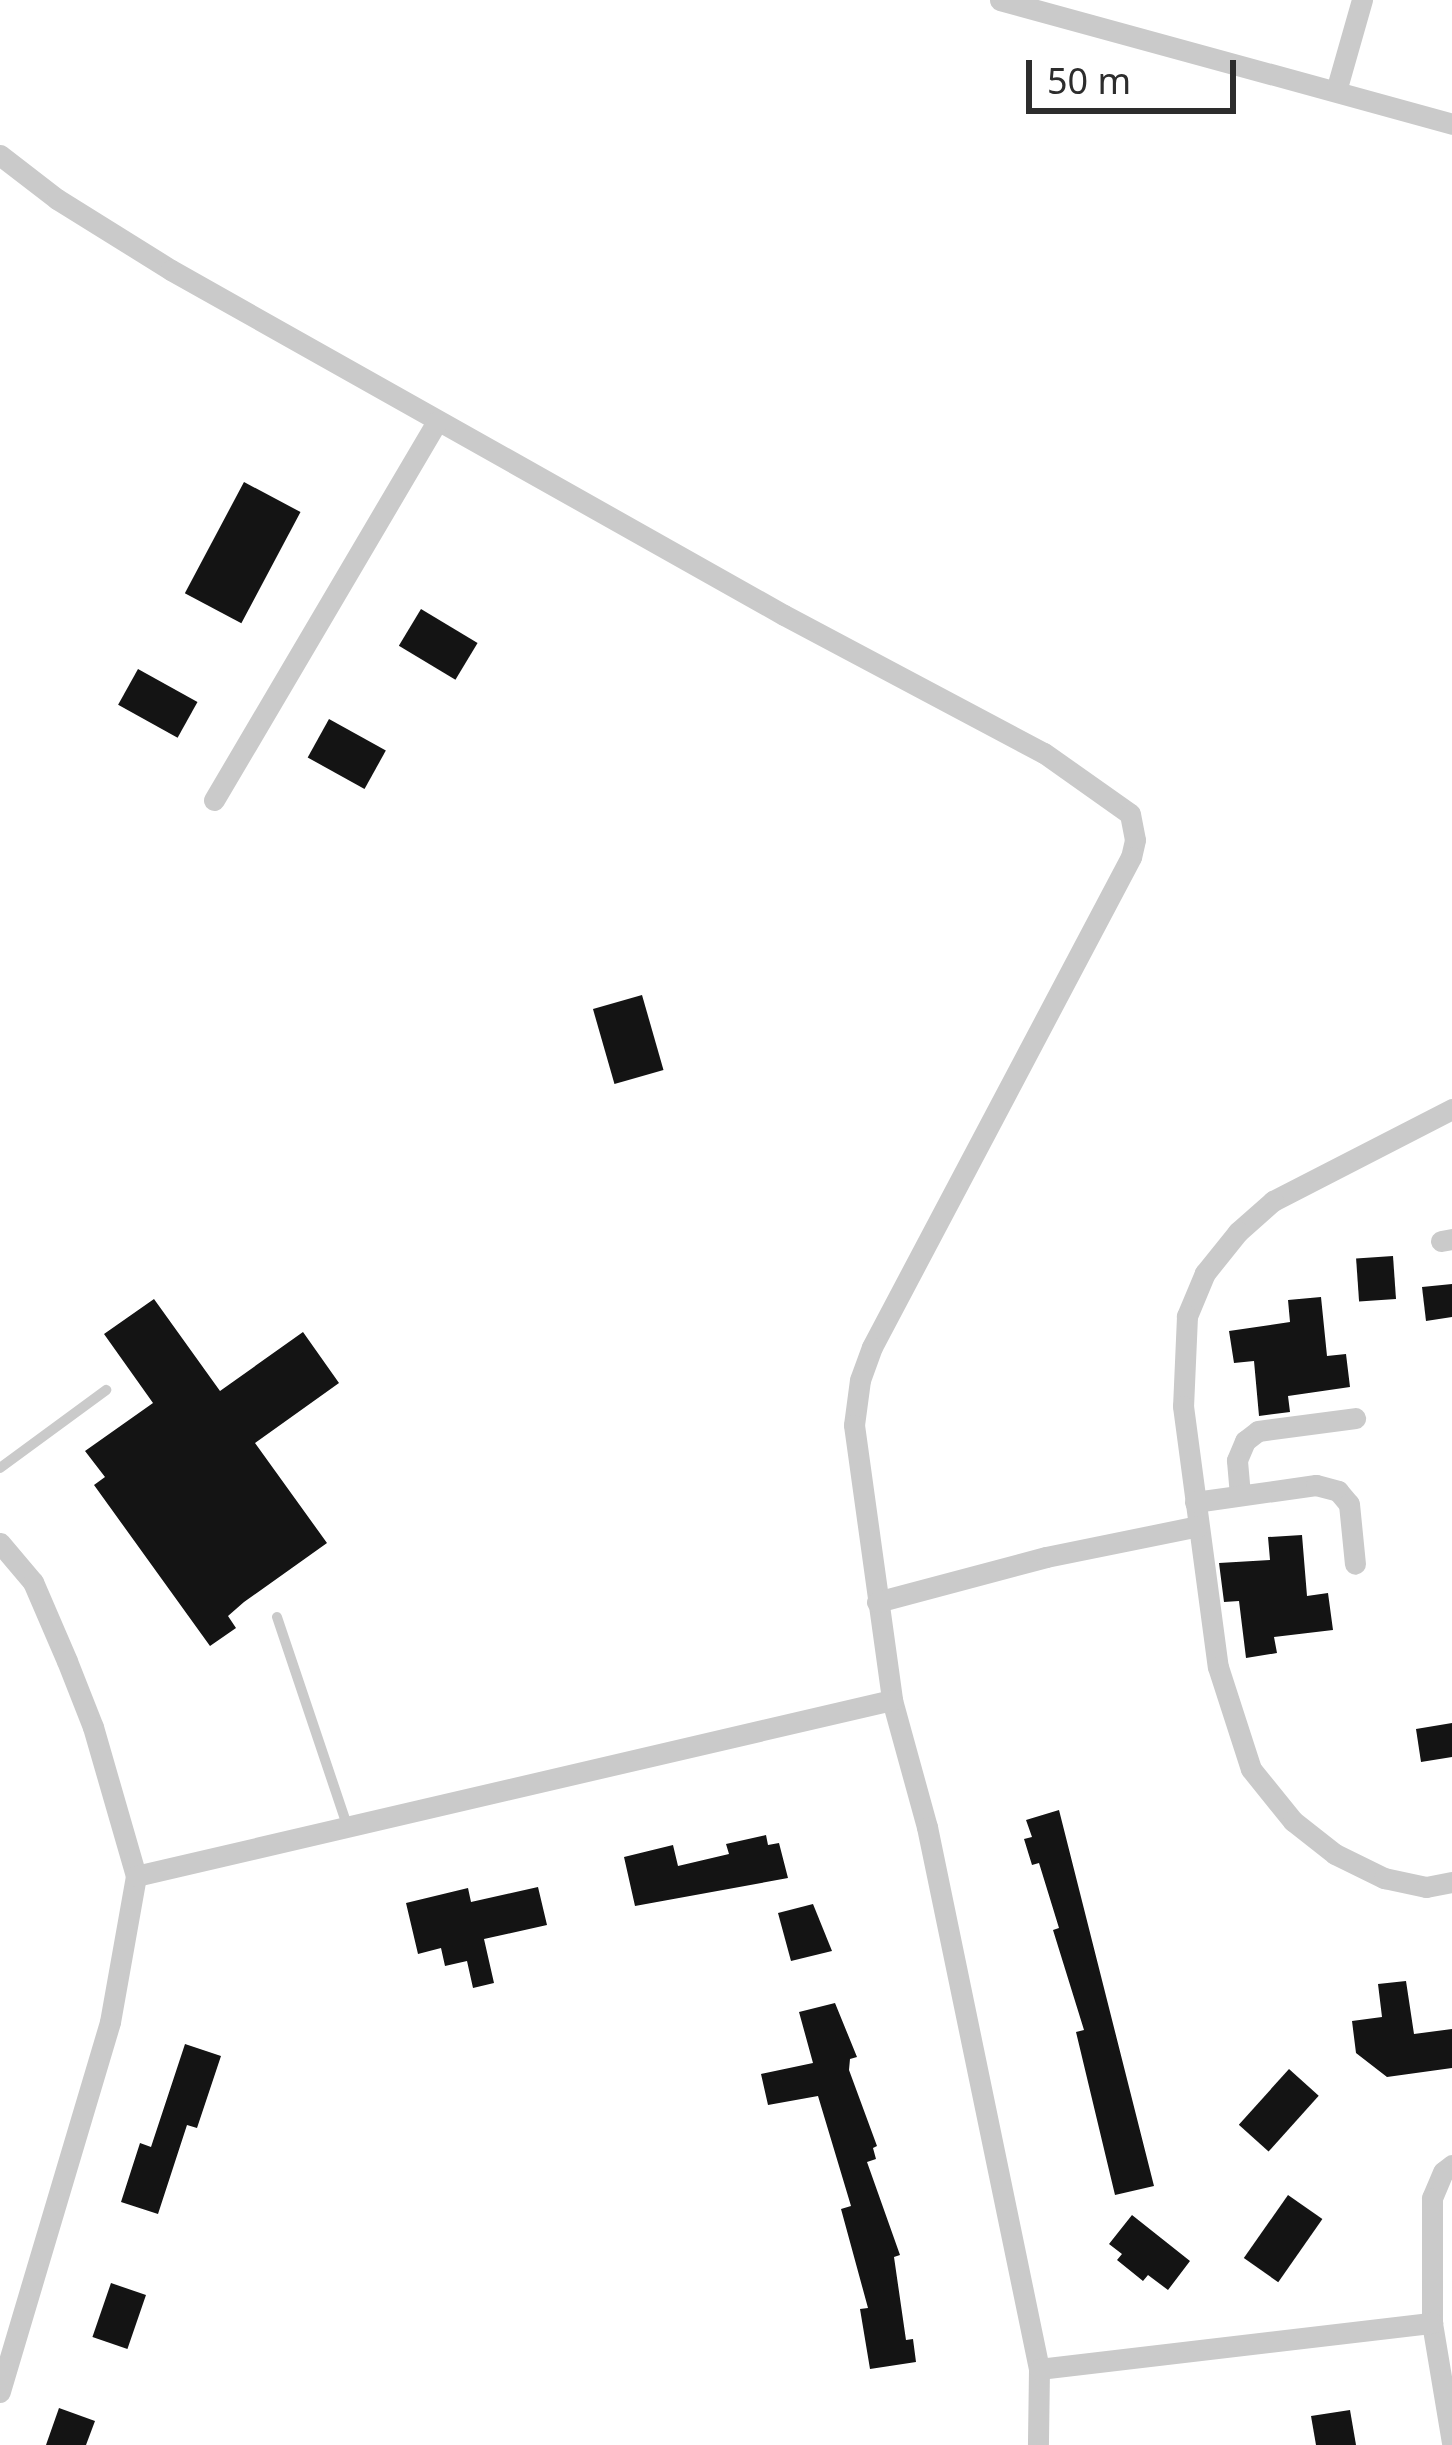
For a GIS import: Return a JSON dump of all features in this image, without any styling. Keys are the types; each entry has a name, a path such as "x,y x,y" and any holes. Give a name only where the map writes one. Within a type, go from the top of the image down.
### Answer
{"street":[{"path":"1000,0 1452,124"},
{"path":"1336,91 1362,0"},
{"path":"0,155 57,199 171,270 437,422 1044,753 1130,814 1135,840 1131,857 864,1365 854,1425 892,1700 927,1827 1039,2369 1038,2445"},
{"path":"214,800 437,422"},
{"path":"1452,1109 1273,1201 1238,1232 1205,1273 1187,1316 1183,1406 1218,1666 1251,1769 1293,1821 1335,1854 1384,1878 1426,1887 1452,1882"},
{"path":"1240,1495 1238,1460 1245,1441 1258,1431 1355,1418"},
{"path":"1195,1502 1316,1485 1338,1491 1348,1504 1355,1564"},
{"path":"877,1602 1046,1557 1198,1526"},
{"path":"0,1543 33,1582 67,1661 93,1726 136,1876 110,2022 0,2392"},
{"path":"136,1876 892,1700"},
{"path":"1452,2165 1443,2172 1432,2198 1432,2323 1452,2443"},
{"path":"1039,2369 1432,2323"}],"lane":[{"path":"0,1468 106,1390"},
{"path":"277,1617 348,1828"}],"building":[{"path":"244,482 301,512 241,623 185,593"},
{"path":"421,609 478,643 455,680 399,646"},
{"path":"138,669 197,702 178,738 118,705"},
{"path":"329,719 386,751 365,789 308,757"},
{"path":"642,995 663,1070 614,1084 593,1009"},
{"path":"1393,1256 1396,1299 1359,1301 1356,1259"},
{"path":"1452,1284 1452,1317 1426,1321 1422,1287"},
{"path":"1321,1297 1327,1356 1346,1354 1350,1387 1288,1396 1290,1412 1259,1416 1254,1361 1234,1363 1229,1331 1290,1322 1288,1300"},
{"path":"154,1299 220,1391 303,1332 339,1383 255,1443 327,1543 228,1616 236,1628 210,1646 94,1485 105,1477 85,1451 153,1403 104,1334"},
{"path":"1302,1535 1307,1596 1328,1593 1333,1630 1274,1637 1277,1653 1246,1658 1239,1601 1224,1602 1219,1563 1270,1560 1268,1537"},
{"path":"1452,1723 1452,1757 1421,1762 1416,1729"},
{"path":"1059,1810 1154,2186 1115,2195 1076,2032 1084,2030 1053,1930 1059,1928 1039,1863 1032,1865 1024,1839 1032,1837 1026,1820"},
{"path":"766,1835 768,1845 779,1843 788,1878 635,1906 624,1857 673,1845 678,1866 729,1854 726,1844"},
{"path":"538,1887 547,1925 484,1939 494,1983 473,1988 467,1961 445,1966 441,1948 418,1954 406,1903 468,1888 471,1902"},
{"path":"813,1904 832,1951 791,1961 778,1913"},
{"path":"1406,1981 1414,2034 1452,2029 1452,2068 1387,2077 1356,2053 1352,2021 1382,2017 1378,1984"},
{"path":"835,2003 857,2057 850,2059 849,2070 877,2146 873,2148 876,2159 867,2162 900,2255 894,2257 906,2340 913,2339 916,2362 870,2369 860,2309 868,2308 841,2209 851,2206 818,2096 768,2105 761,2074 813,2063 799,2012"},
{"path":"185,2044 221,2056 197,2128 187,2125 158,2214 121,2202 140,2143 151,2147"},
{"path":"1289,2069 1319,2096 1269,2152 1239,2125"},
{"path":"1288,2195 1322,2219 1278,2282 1244,2258"},
{"path":"1132,2215 1190,2261 1168,2290 1148,2275 1143,2281 1117,2260 1122,2254 1109,2244"},
{"path":"111,2283 146,2295 127,2349 92,2337"},
{"path":"59,2408 95,2421 86,2445 46,2445"},
{"path":"1350,2410 1356,2445 1316,2445 1311,2416"}]}
